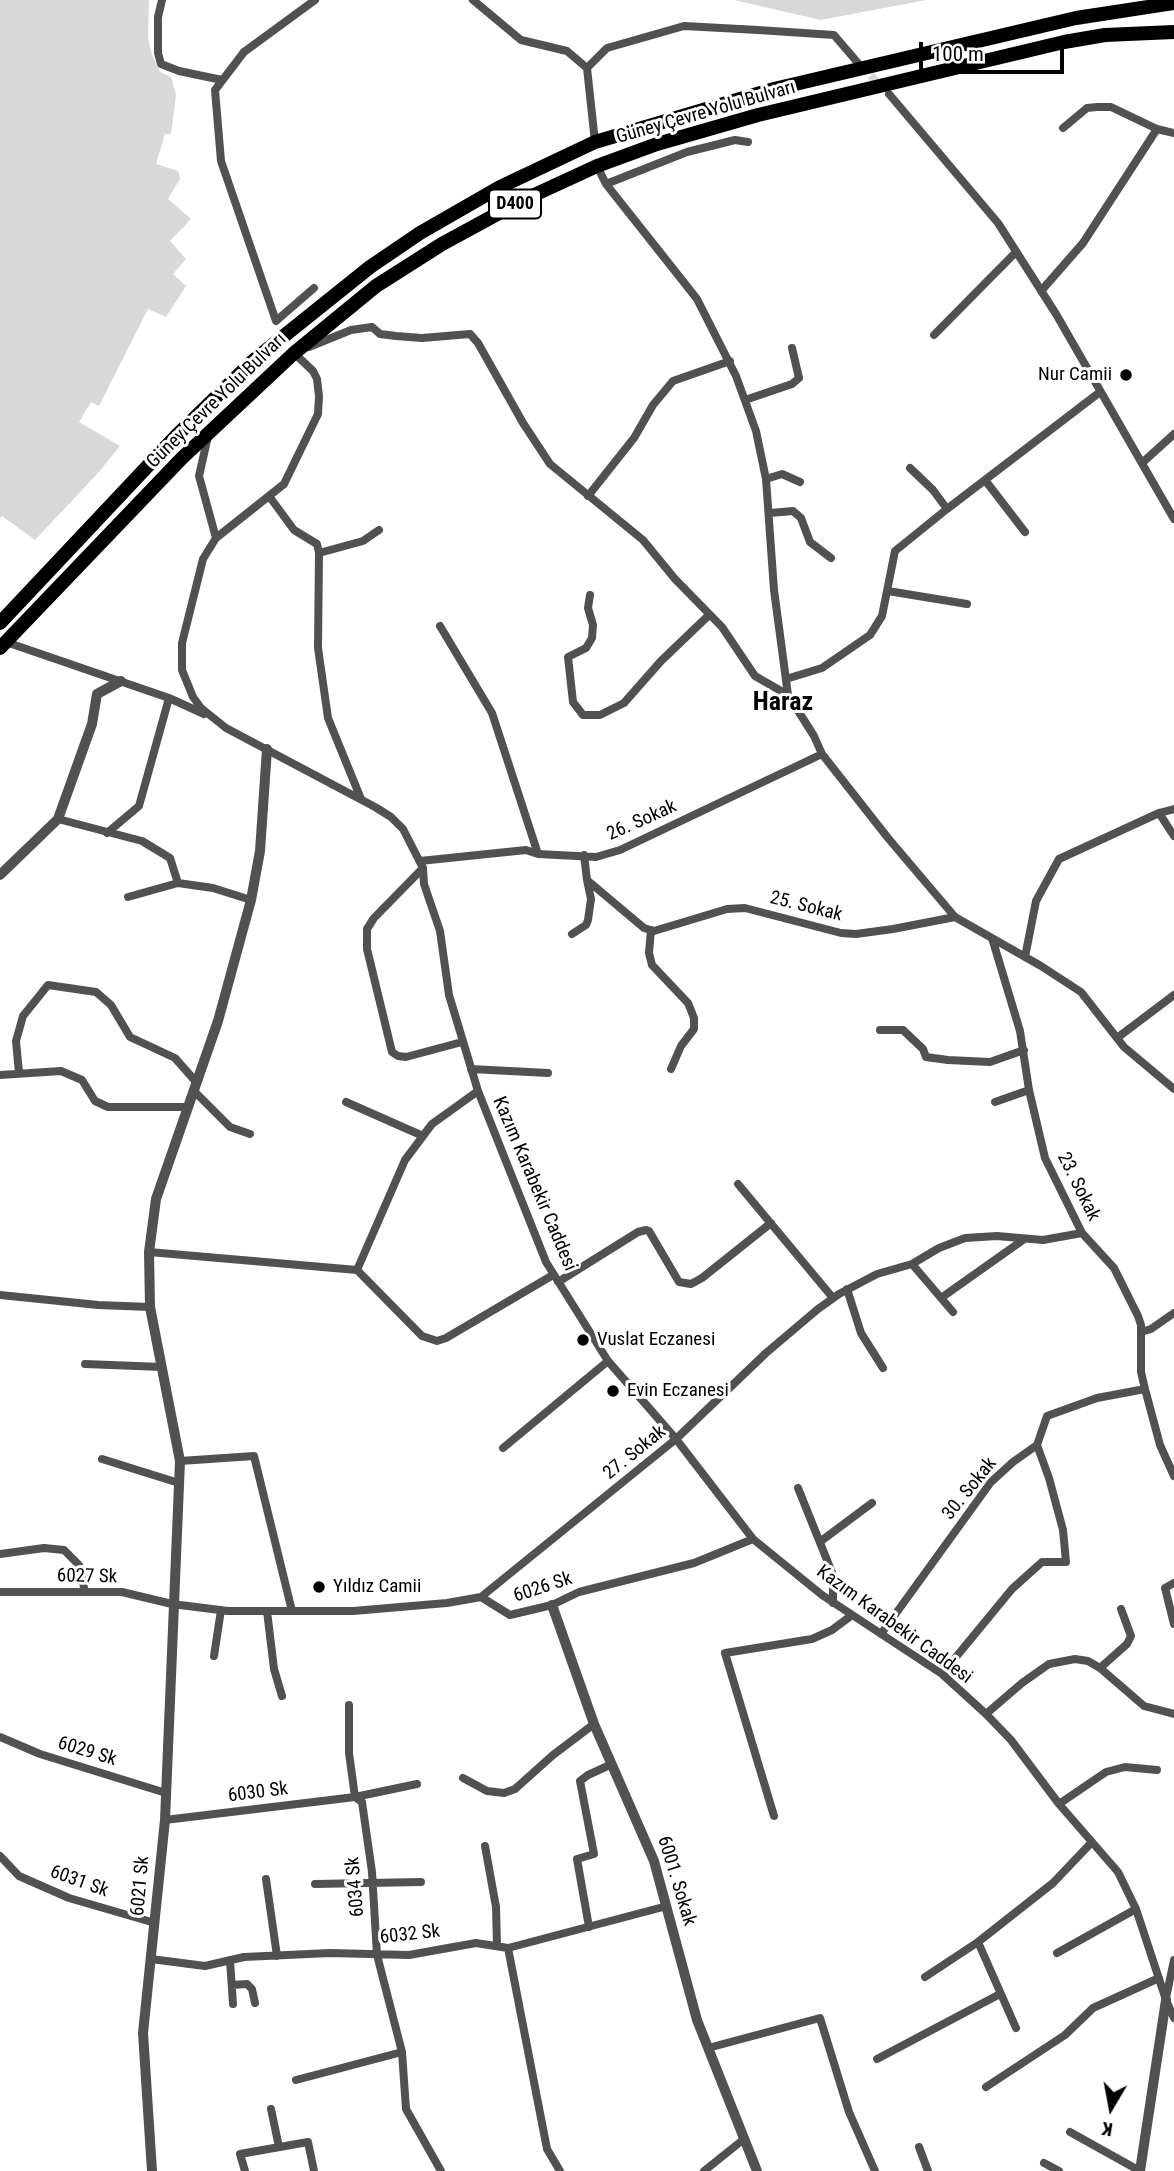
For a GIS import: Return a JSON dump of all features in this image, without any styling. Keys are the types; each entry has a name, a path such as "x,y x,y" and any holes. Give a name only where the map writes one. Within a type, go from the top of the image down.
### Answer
{"highway":[{"name":"Güney Çevre Yolu Bulvarı","path":"0,622 194,418 254,360 370,267 420,233 500,187 595,142 774,89 1076,18 1174,3"},
{"name":"Güney Çevre Yolu Bulvarı","path":"2,643 209,432 293,354 376,286 442,244 521,201 597,166 656,144 758,115 1016,53 1105,35 1174,32"}],"street":[{"path":"162,0 158,17 158,53 161,64 178,71 222,80"},
{"path":"314,288 276,321 221,161 215,90 244,52 315,0"},
{"path":"473,0 521,40 567,51 587,68 595,142"},
{"path":"587,68 607,48 684,26 834,35 858,63"},
{"path":"889,94 998,223 1173,514"},
{"path":"1063,128 1087,108 1111,107 1157,129 1174,133"},
{"path":"1041,291 1083,243 1157,129"},
{"path":"606,184 687,152 735,140 748,142"},
{"path":"597,166 606,184 697,299 730,361 745,400 756,431 766,479 774,590 788,695 822,754 955,917 1081,992 1117,1038 1174,1089"},
{"path":"934,335 1016,252"},
{"path":"293,354 332,337 372,327 380,334 422,338 470,334 550,464 643,540 722,627 755,676 788,695"},
{"path":"745,400 792,384 799,378 792,348"},
{"name":"Kazım Karabekir Caddesi","path":"293,354 313,371 317,379 318,414 288,477 269,496 216,538 203,559 183,630 181,657 182,670 193,697 226,727 361,799 398,823 422,865 424,884 440,931 449,995 478,1091 531,1226 555,1278 608,1361 676,1440 753,1539 833,1603 942,1674 1011,1741 1059,1804 1118,1872 1136,1909 1174,2018"},
{"path":"587,496 634,438 653,405 673,381 730,361"},
{"path":"786,680 822,668 870,635 882,616 895,551 1100,391"},
{"path":"209,432 199,476 216,538"},
{"path":"1142,463 1174,434"},
{"path":"910,468 933,490 947,509"},
{"path":"766,479 782,474 800,482"},
{"path":"985,480 1025,533"},
{"path":"269,496 294,530 317,544 318,648 328,718 361,799"},
{"path":"769,513 793,511 801,518 810,542 831,558"},
{"path":"319,553 363,541 379,530"},
{"path":"888,592 967,604"},
{"path":"590,595 588,608 593,625 592,638 586,648 568,657 573,702 583,715 600,715 624,703 661,661 709,615"},
{"path":"440,626 492,713 538,854"},
{"path":"2,643 169,698 213,718"},
{"path":"0,875 58,819 92,724 97,694 121,681"},
{"path":"107,834 139,806 169,698"},
{"name":"6021 Sk","path":"152,2171 143,2033 165,1820 180,1461 150,1307 149,1252 156,1199 218,1021 251,900 260,851 267,750"},
{"name":"26. Sokak","path":"422,865 526,850 538,854 596,857 620,850 822,754"},
{"path":"1026,957 1036,901 1059,859 1159,813 1174,809"},
{"path":"1159,813 1174,836"},
{"path":"58,819 142,841 170,858 178,883"},
{"path":"572,934 589,920 591,899 584,855"},
{"path":"422,865 374,918 367,929 367,949 392,1052 406,1057 463,1042"},
{"path":"587,880 644,928 652,930 649,953 652,965 688,1003 695,1024 671,1069"},
{"path":"128,897 178,883 214,888 251,900"},
{"name":"25. Sokak","path":"652,930 726,909 744,908 841,933 856,934 955,917"},
{"name":"23. Sokak","path":"992,938 1024,1050 1029,1090 1045,1158 1082,1233 1114,1268 1138,1316 1142,1332 1141,1371 1144,1390 1160,1445 1174,1476"},
{"path":"19,1073 16,1041 23,1016 48,985 96,992 111,1005 130,1037 176,1058 195,1087 230,1127 250,1134"},
{"path":"1117,1038 1174,995"},
{"path":"880,1030 903,1030 923,1049 926,1057 990,1062 1024,1050"},
{"path":"471,1069 548,1073"},
{"path":"0,1074 61,1071 82,1080 95,1101 108,1107 188,1107"},
{"path":"995,1102 1029,1090"},
{"path":"357,1269 405,1160 432,1124 478,1091"},
{"path":"346,1102 423,1136"},
{"path":"738,1184 833,1297"},
{"path":"149,1252 357,1269 422,1336 436,1341 446,1338 638,1232 649,1231 679,1282 686,1284 702,1278 771,1223"},
{"name":"27. Sokak","path":"481,1597 676,1440 766,1353 833,1297 877,1274 912,1264 939,1248 965,1238 997,1236 1043,1240 1082,1233"},
{"path":"942,1298 1023,1240"},
{"path":"912,1264 953,1312"},
{"path":"847,1289 860,1333 883,1368"},
{"path":"0,1295 98,1305 150,1307"},
{"path":"1142,1332 1174,1313"},
{"path":"503,1448 608,1361"},
{"path":"85,1364 162,1367"},
{"name":"30. Sokak","path":"881,1634 991,1482 1037,1445 1047,1416 1097,1398 1144,1390"},
{"path":"942,1674 1012,1588 1042,1562 1066,1562 1063,1530 1037,1445"},
{"path":"180,1461 254,1456 292,1611"},
{"path":"102,1459 178,1483"},
{"path":"798,1488 833,1575 833,1603"},
{"path":"821,1541 872,1503"},
{"name":"6026 Sk","path":"481,1597 510,1615 552,1605 579,1592 694,1563 753,1539"},
{"path":"0,1553 44,1548 64,1550 79,1565 85,1592"},
{"path":"1174,1583 1165,1588 1174,1624"},
{"name":"6027 Sk","path":"0,1592 122,1592 172,1604"},
{"path":"172,1604 220,1610 353,1611 447,1603 481,1597"},
{"name":"6001. Sokak","path":"552,1605 594,1724 646,1839 697,2020 757,2171"},
{"path":"1100,1668 1127,1644 1131,1636 1121,1609"},
{"path":"214,1656 220,1610"},
{"path":"267,1611 274,1669 282,1696"},
{"path":"774,1816 725,1653 812,1639 832,1630 852,1615"},
{"path":"986,1714 1049,1664 1075,1659 1088,1661 1100,1668 1144,1706 1174,1714"},
{"name":"6034 Sk","path":"349,1705 349,1754 373,1883 377,1955 402,2052 406,2109 441,2171"},
{"path":"463,1778 487,1791 504,1793 515,1789 553,1755 594,1724"},
{"name":"6029 Sk","path":"0,1737 40,1754 166,1793"},
{"path":"589,1927 577,1859 594,1854 580,1782 588,1775 612,1764"},
{"path":"1059,1804 1105,1772 1125,1767 1157,1770"},
{"name":"6030 Sk","path":"165,1820 358,1799 417,1784"},
{"path":"925,1977 978,1942 1053,1883 1092,1842"},
{"path":"485,1846 496,1907 497,1946"},
{"name":"6031 Sk","path":"0,1856 19,1875 69,1898 155,1923"},
{"path":"266,1879 277,1956"},
{"path":"315,1884 421,1882"},
{"name":"6032 Sk","path":"151,1959 205,1966 244,1957 330,1953 409,1955 476,1943 508,1948 667,1906"},
{"path":"1057,1953 1136,1909"},
{"path":"978,1942 1016,2028"},
{"path":"508,1948 547,2149 560,2171"},
{"path":"230,1960 233,2004"},
{"path":"1070,2132 1140,2171 1174,1960"},
{"path":"986,2087 1065,2035 1093,2008 1159,1978"},
{"path":"232,1984 247,1984 253,1989 255,2003"},
{"path":"877,2059 1000,1994"},
{"path":"708,2049 820,2018 849,2112 876,2171"},
{"path":"296,2080 402,2052"},
{"path":"271,2109 279,2147"},
{"path":"704,2171 744,2139"},
{"path":"245,2171 240,2154 308,2142 314,2171"},
{"path":"919,2147 928,2171"},
{"path":"1044,2163 1059,2171"}],"shaded area":[{"path":"0,0 149,0 148,37 151,52 160,72 171,77 176,95 171,134 165,134 156,164 178,171 180,179 168,199 191,219 170,241 186,259 173,274 186,286 166,317 148,309 99,406 91,402 79,422 120,446 35,540 2,516 0,518"},
{"path":"734,0 926,0 821,20"}],"tunnel":[{"path":"862,67 882,87"}],"place":[{"name":"Nur Camii","path":"1126,375"},
{"name":"Vuslat Eczanesi","path":"583,1340"},
{"name":"Evin Eczanesi","path":"613,1391"},
{"name":"Yıldız Camii","path":"319,1587"}],"district":[{"name":"Haraz","path":"783,703"}]}
